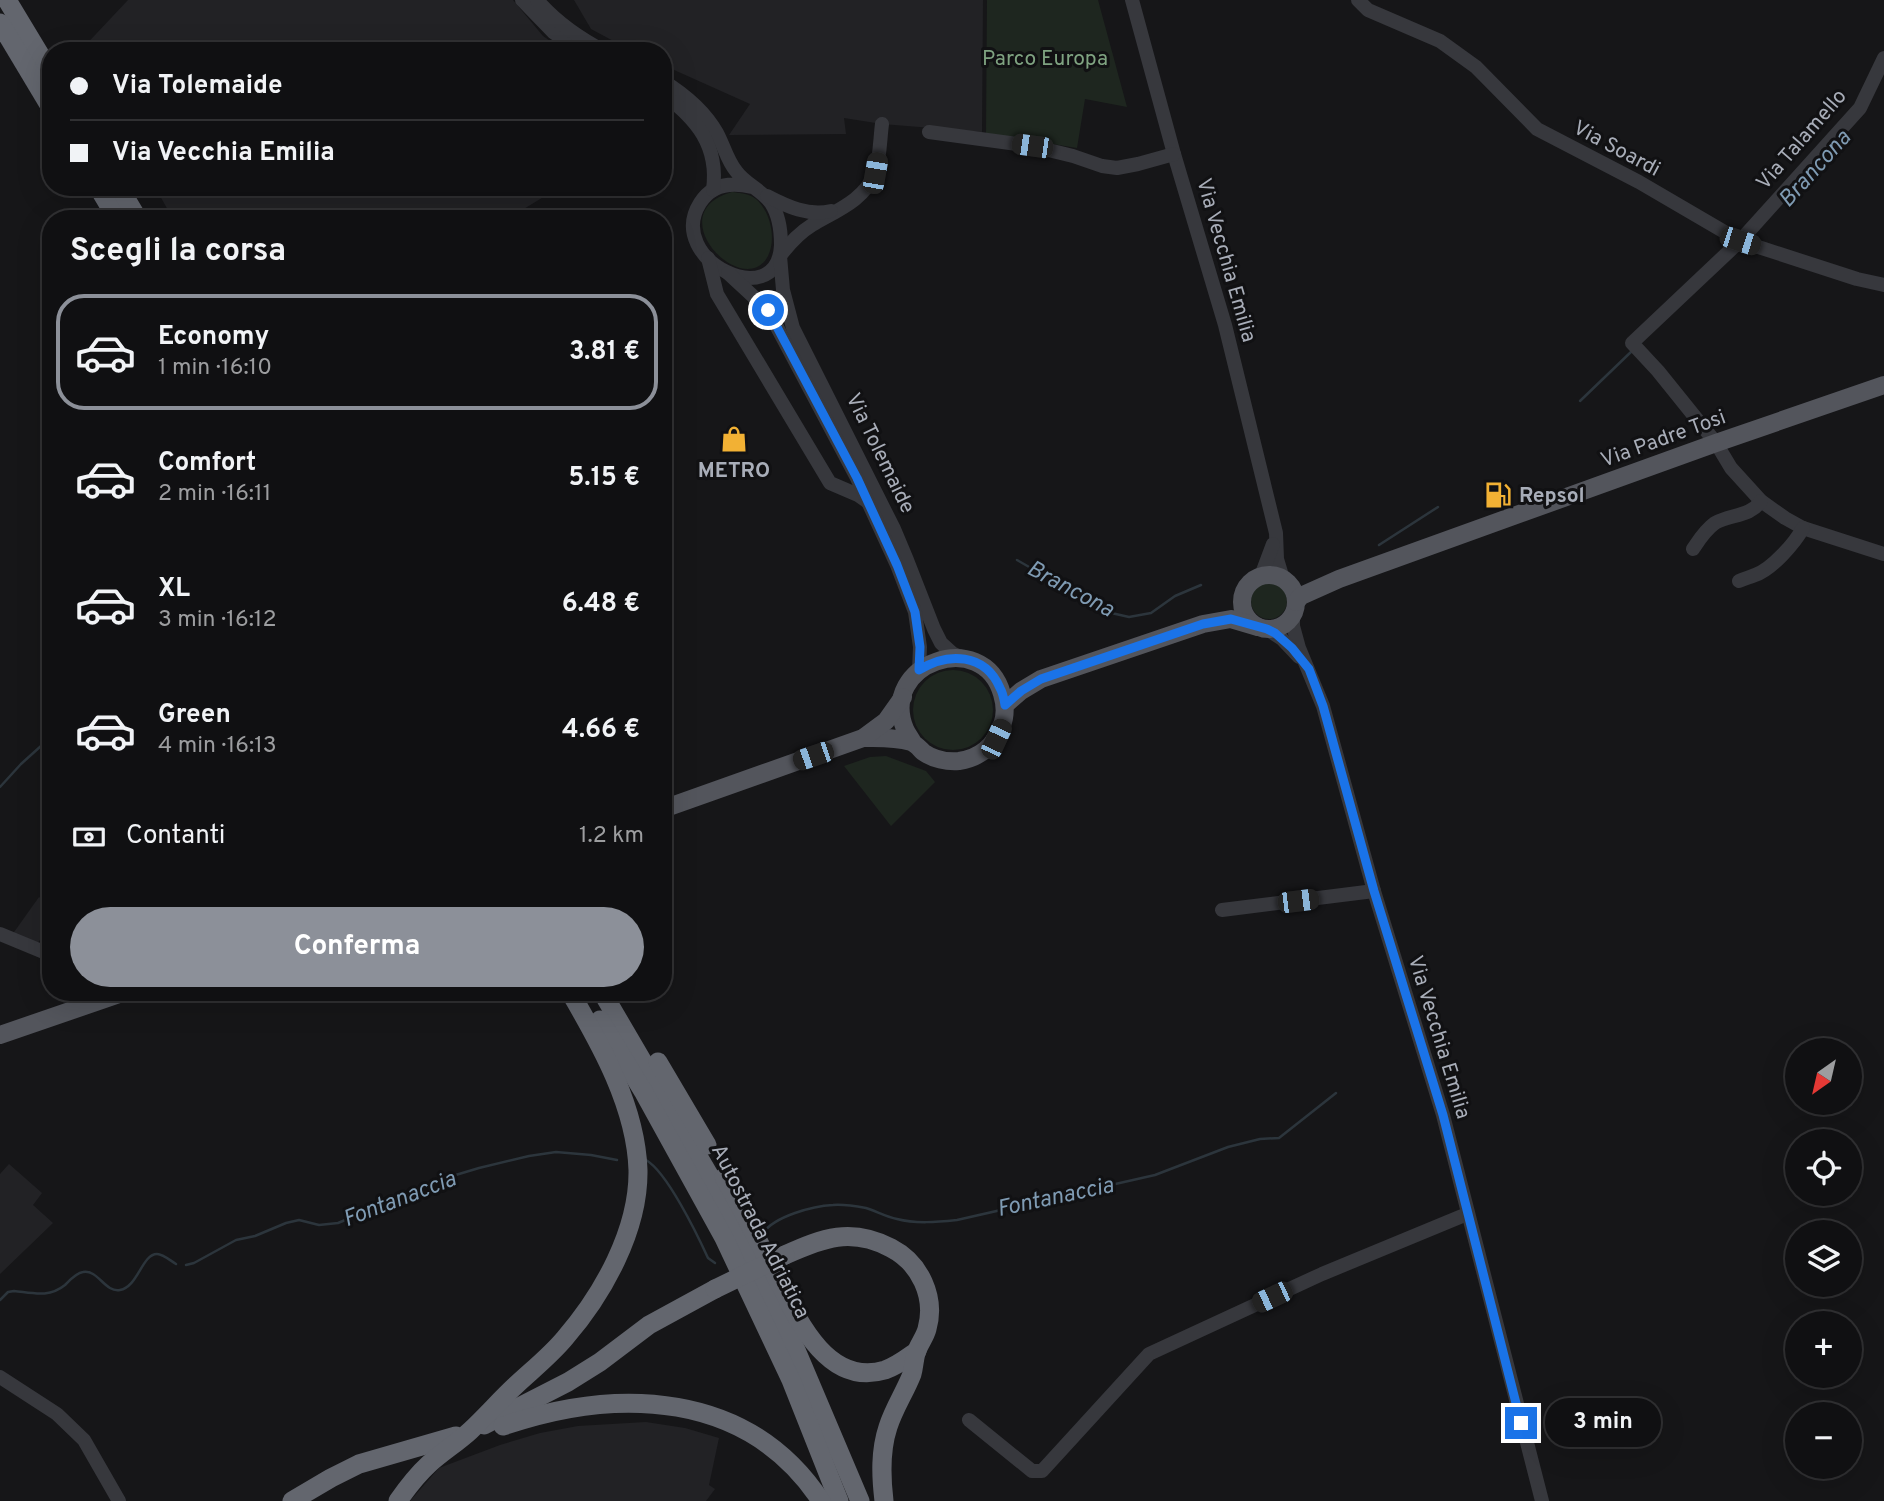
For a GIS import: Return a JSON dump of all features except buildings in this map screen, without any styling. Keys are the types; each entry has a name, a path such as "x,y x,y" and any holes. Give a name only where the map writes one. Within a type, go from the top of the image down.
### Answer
{"highway":[{"path":"6,0 42,59"},
{"path":"0,23 42,93"},
{"path":"398,1501 428,1465 468,1433 549,1355 583,1316 608,1275 633,1212 638,1169 627,1114 609,1063 575,1001"},
{"name":"Autostrada Adriatica","path":"588,1001 643,1091 724,1238 791,1380 839,1501"},
{"name":"Autostrada Adriatica","path":"607,1001 712,1180 796,1350 860,1501"},
{"path":"621,1001 683,1103 747,1217 794,1312 816,1345 840,1366 862,1372 891,1367 917,1351"},
{"path":"292,1501 359,1464 468,1433 568,1382 649,1325 715,1289 824,1239 855,1236 875,1241 903,1255 924,1282 929,1306 926,1333 886,1436 882,1465 884,1501"},
{"path":"468,1433 484,1432 522,1419 596,1405 637,1402 673,1406 730,1423 763,1442 805,1479 821,1501"}],"main road":[{"name":"Via Padre Tosi","path":"1339,579 1884,385"},
{"path":"1261,576 1274,575 1295,585 1339,579"},
{"name":"Via Tolemaide","path":"1203,624 1218,616 1251,582 1261,576"},
{"path":"1244,591 1242,605 1249,621 1263,628 1280,628 1286,624 1301,597 1339,579"},
{"path":"1285,581 1293,588 1295,608"},
{"name":"Via Tolemaide","path":"1005,705 1041,679 1203,624 1231,619 1263,628"},
{"path":"672,806 863,738 886,721 919,670 932,662 963,658"},
{"name":"Via Tolemaide","path":"963,658 977,663 990,673 1015,681 1041,679"},
{"path":"902,697 901,713 905,729 913,743 925,753 939,759 970,759 984,752 996,739 1004,722 1005,705 1000,687 990,673"},
{"path":"863,738 889,738 913,743"},
{"path":"0,1035 99,1001"}],"street":[{"path":"522,0 553,32 567,42"},
{"path":"537,0 560,23 588,42"},
{"name":"Via Vecchia Emilia","path":"1132,0 1225,325 1276,533 1277,559 1285,581"},
{"name":"Via Soardi","path":"1358,0 1368,10 1440,41 1476,67 1537,129 1639,182 1740,241 1857,279 1884,285"},
{"name":"Via Talamello","path":"1716,443 1632,343 1740,241 1860,108 1884,58"},
{"name":"Via Tolemaide","path":"672,88 705,117 716,132 730,164 738,175 772,204 780,229 783,290 793,328 894,529 941,643 951,653 963,658"},
{"path":"672,100 699,127 712,152 715,167 713,190"},
{"path":"728,274 744,278 763,277 774,267 790,242 809,226 857,199 875,173 882,124"},
{"path":"929,132 1032,146 1117,168 1174,154"},
{"name":"Via Tolemaide","path":"843,208 822,213 805,212 758,190 739,184 726,185 713,190 703,198 696,209 694,236 699,248 708,258 768,310 824,415 897,565 915,612 920,647 919,670"},
{"path":"708,258 717,294 830,483 858,495 868,503"},
{"path":"1716,443 1731,468 1761,501 1785,518 1803,528 1884,554"},
{"path":"1693,549 1713,524 1750,511 1761,501"},
{"path":"1739,582 1756,575 1776,561 1797,541 1803,528"},
{"path":"1261,576 1270,557 1276,533"},
{"name":"Via Vecchia Emilia","path":"1295,608 1293,626 1299,648 1323,706 1374,891 1443,1115 1542,1501"},
{"path":"1263,628 1275,633 1287,643 1309,669"},
{"path":"1222,910 1374,891"},
{"path":"0,934 42,951"},
{"path":"969,1420 1032,1471 1042,1471 1149,1354 1322,1274 1467,1214"},
{"path":"0,1377 57,1414 84,1440 119,1501"}],"shaded area":[{"path":"128,0 513,0 543,36 551,42 88,42"},
{"path":"574,0 983,0 982,132 882,124 844,118 846,134 729,135 750,104 672,69 672,42 615,42 591,29"},
{"path":"160,196 545,196 522,210 168,210"},
{"path":"39,897 42,899 42,938 35,946 12,935"},
{"path":"9,1164 42,1193 33,1205 53,1223 0,1274 0,1174"},
{"path":"646,1422 685,1428 719,1438 709,1485 715,1489 706,1501 410,1501 439,1468 500,1445 540,1433 578,1426"}],"green space":[{"name":"Parco Europa","path":"987,0 1098,0 1127,107 1085,99 1077,148 986,133"},
{"path":"732,192 753,197 768,216 772,232 771,249 768,256 756,267 742,268 726,262 713,249 704,234 703,217 711,203"},
{"path":"1269,583 1282,588 1287,601 1282,614 1269,619 1256,614 1251,601 1256,588"},
{"path":"953,670 968,673 981,682 990,695 993,710 990,725 981,738 968,747 953,750 938,747 925,738 916,725 913,710 916,695 925,682 938,673"},
{"path":"886,756 926,771 935,782 891,826 844,766 870,757"}],"waterway":[{"name":"Brancona","path":"1580,401 1633,350"},
{"name":"Brancona","path":"1379,545 1438,507"},
{"name":"Brancona","path":"1017,560 1107,612 1129,617 1151,613 1175,596 1201,585"},
{"name":"Brancona","path":"0,787 42,745"},
{"name":"Fontanaccia","path":"763,1233 785,1217 825,1206 866,1208 912,1222 949,1221 1155,1175 1228,1147 1260,1139 1279,1138 1336,1093"},
{"name":"Fontanaccia","path":"186,1265 236,1240 255,1236 286,1223 299,1220 319,1225 338,1223 449,1177 479,1168 556,1152 617,1160"},
{"name":"Fontanaccia","path":"646,1160 672,1190 708,1258 715,1263"},
{"name":"Fontanaccia","path":"0,1300 8,1292 14,1291 41,1294 53,1292 83,1272 93,1274 110,1288 120,1290 131,1283 152,1255 162,1255 176,1264"}],"place":[{"name":"METRO","path":"734,439"},
{"name":"Repsol","path":"1498,495"}],"route":[{"path":"768,310 857,478 897,565 915,612 920,647 919,670 932,662 947,658 963,658 977,663 990,673 1000,687 1005,705 1041,679 1203,624 1231,619 1275,633 1309,669 1337,752 1374,891 1443,1115 1521,1423"}]}
